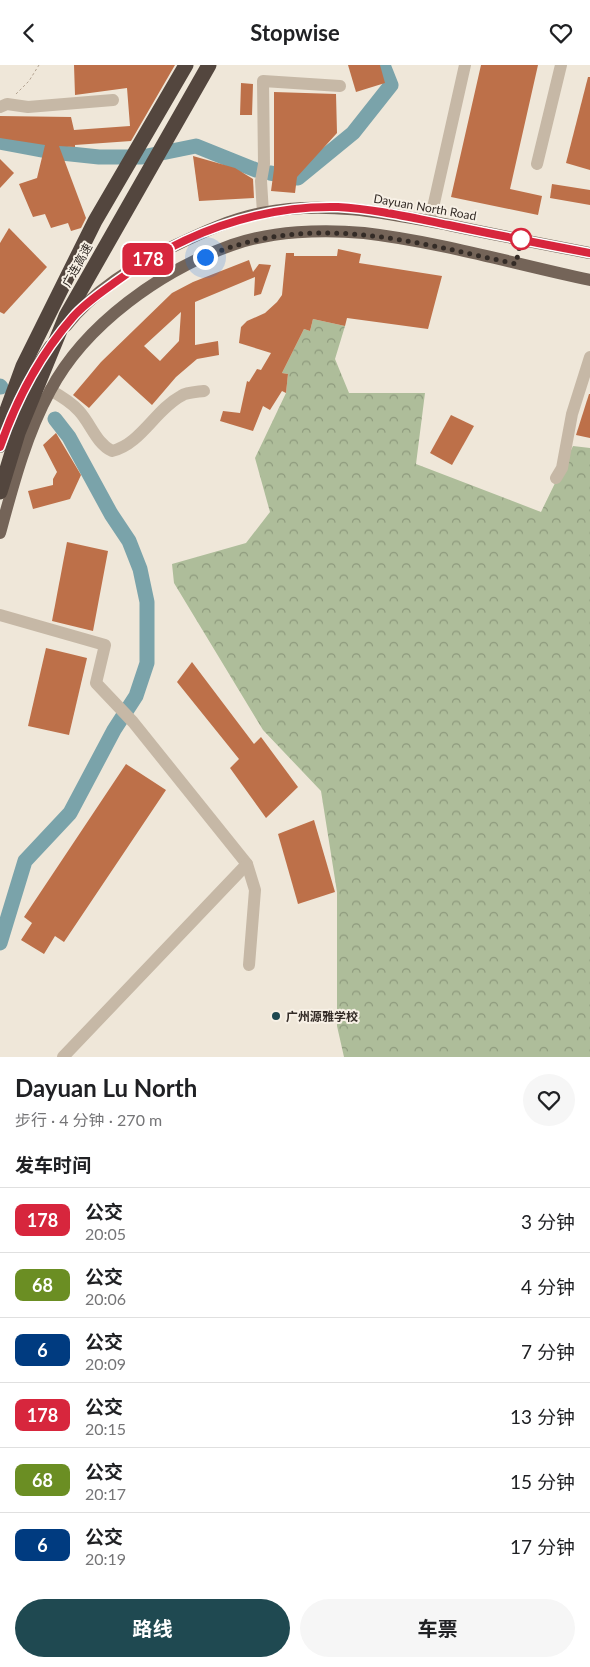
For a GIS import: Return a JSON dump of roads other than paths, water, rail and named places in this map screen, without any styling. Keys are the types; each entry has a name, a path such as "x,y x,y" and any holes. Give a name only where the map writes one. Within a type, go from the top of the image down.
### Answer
{"highway":[{"name":"广连高速","path":"2,428 23,366 95,221 186,65"},
{"name":"广连高速","path":"0,492 18,433 66,316 209,65"}],"main road":[{"name":"Dayuan North Road","path":"0,447 2,428 23,387 36,365 74,315 136,267 161,252 234,220 263,213 299,208 339,207 430,221 590,253"},
{"path":"0,533 19,465 50,390 77,349 107,319 147,290 191,263 233,245 268,236 307,232 363,233 424,244 590,280"}],"street":[{"path":"430,221 465,65"},
{"path":"537,164 561,65"},
{"path":"263,213 261,181 264,164 263,81 340,86"},
{"path":"3,105 28,107 113,100"},
{"path":"556,479 562,469 572,414 590,357"},
{"path":"50,390 68,401 80,412 104,447 112,451 122,449 182,395 204,391"},
{"path":"0,615 104,645 96,683 133,722 247,863 255,891 249,965"},
{"path":"63,1057 247,863"}],"waterway":[{"path":"270,173 298,178 353,133 391,85 383,65"},
{"path":"0,142 52,152 99,157 142,157 196,146 256,170"},
{"path":"0,943 25,861 70,813 114,730 136,696 147,663 147,602 140,569 129,541 111,514 69,437 55,419"}],"place":[{"name":"广州源雅学校","path":"276,1016"}]}
